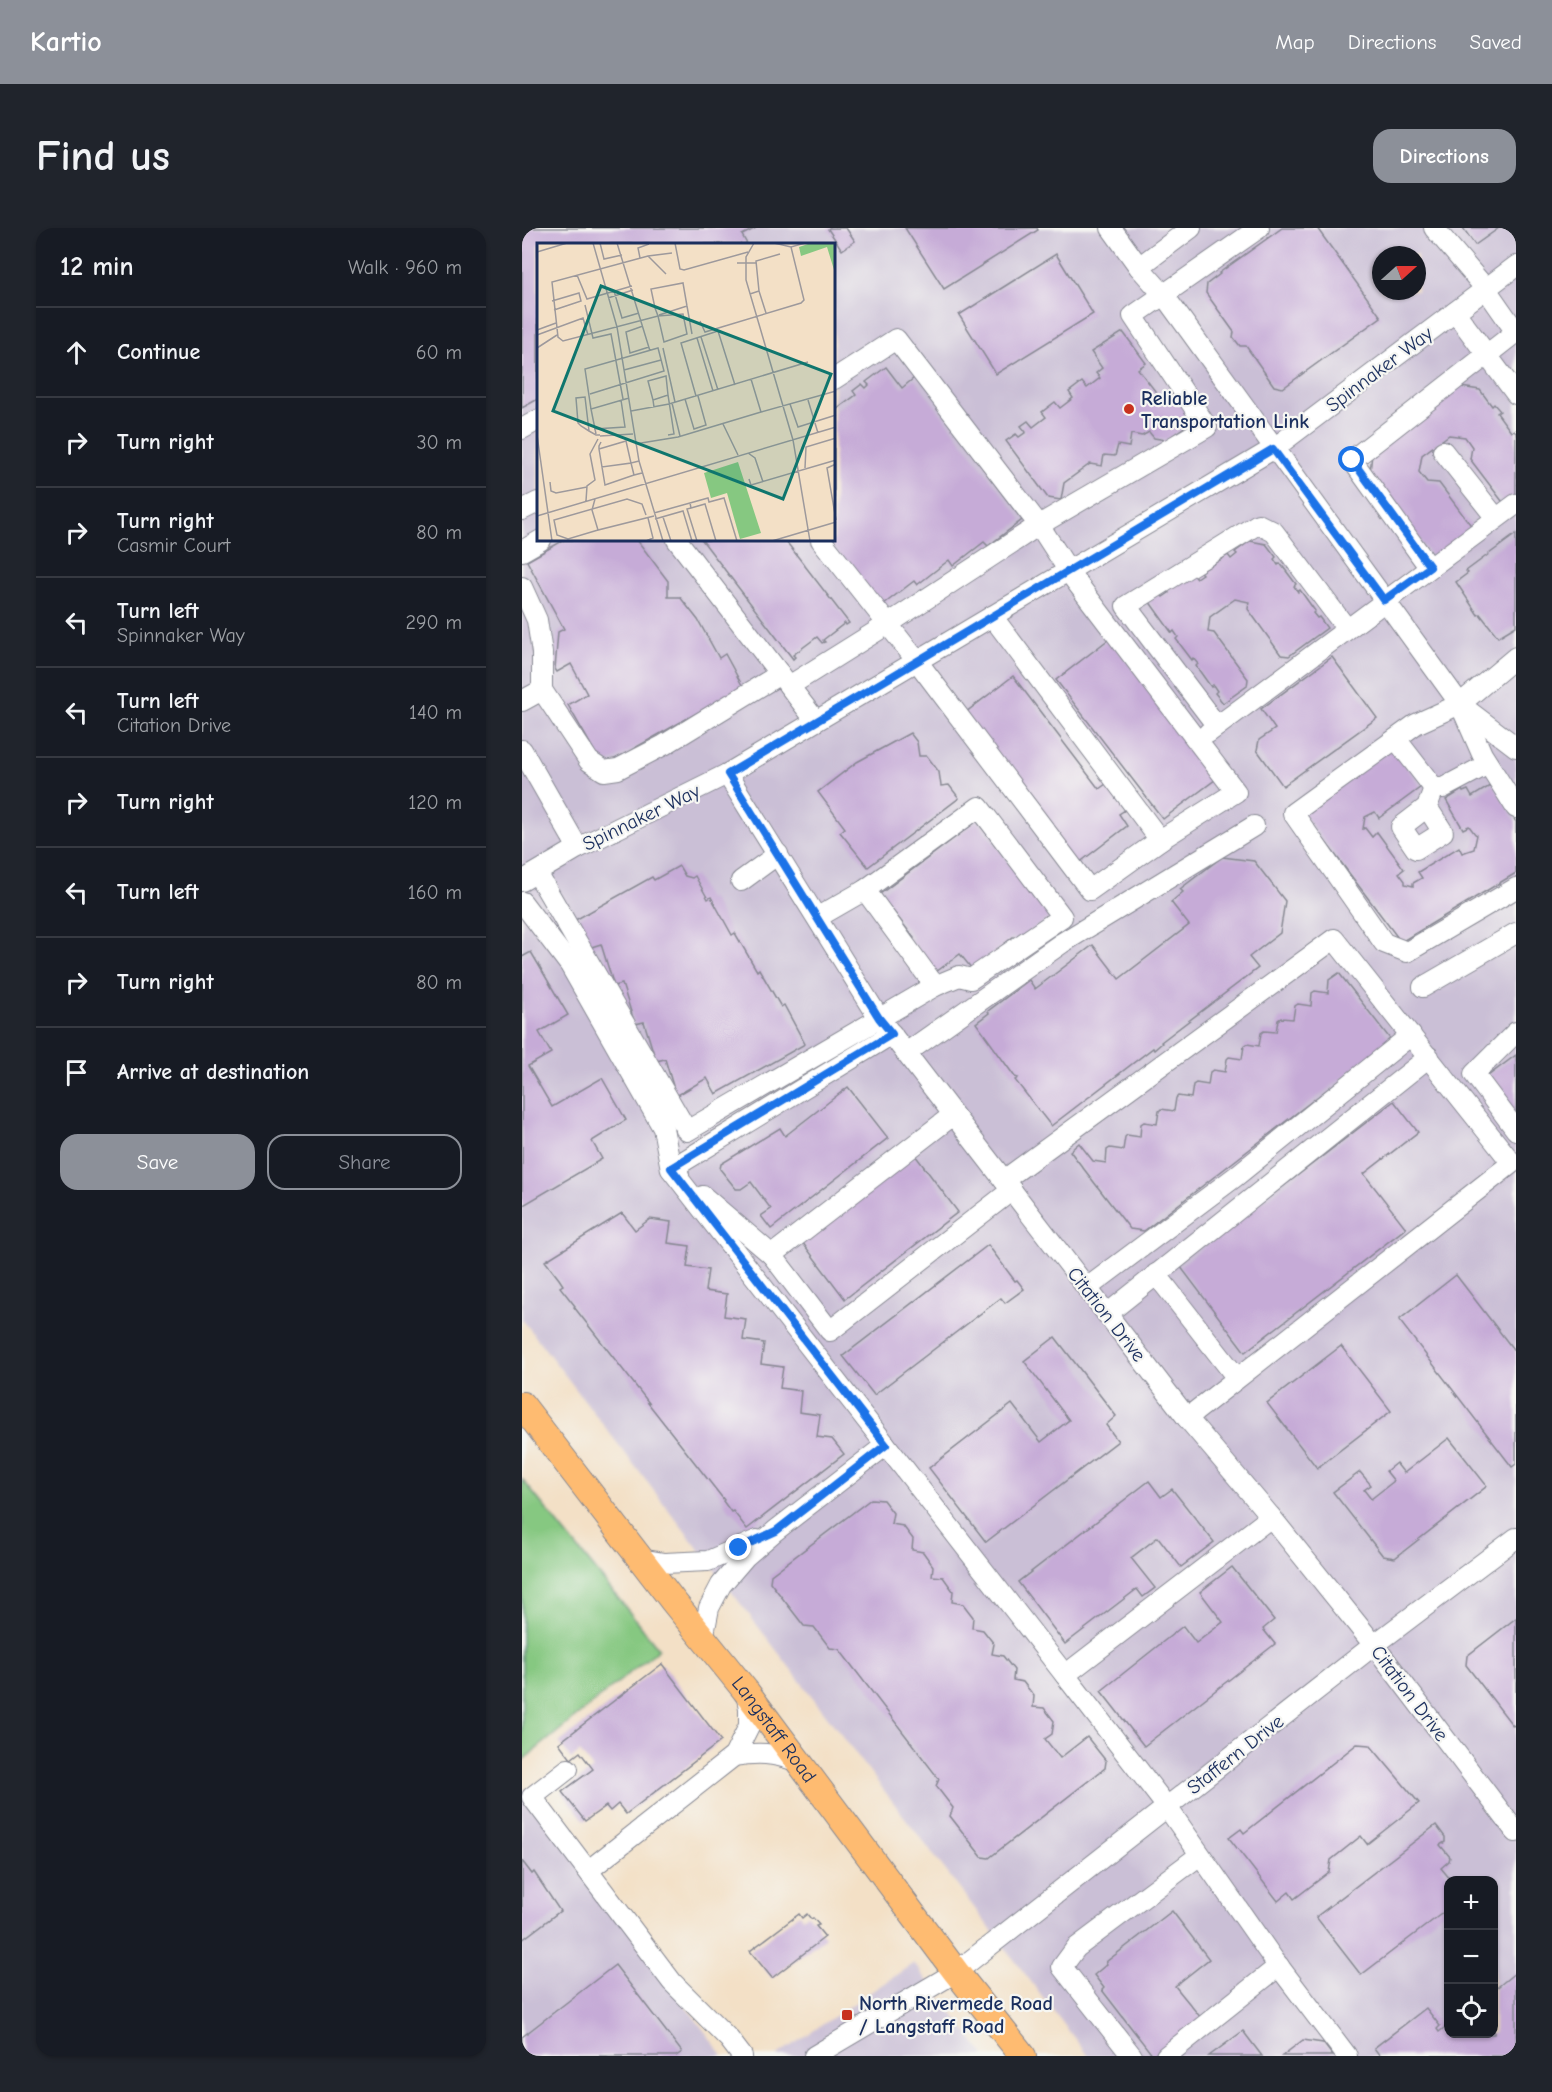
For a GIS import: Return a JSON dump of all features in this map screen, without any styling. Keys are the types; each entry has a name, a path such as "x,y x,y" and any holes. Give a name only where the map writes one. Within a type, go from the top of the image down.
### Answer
{"main road":[{"name":"Langstaff Road","path":"522,1405 640,1559 745,1690 956,1972 1023,2056"}],"street":[{"path":"1111,228 1163,294 1273,449 1460,704 1482,754 1516,808"},
{"path":"1140,267 1191,228"},
{"path":"522,587 537,620 542,653 542,690 589,761 604,771 618,769 888,624 1039,525 1207,427 1133,316 1259,228"},
{"path":"1430,567 1352,460 1516,332 1486,289 1434,228"},
{"name":"Spinnaker Way","path":"529,877 578,848 728,774 1273,449 1516,266"},
{"path":"1455,312 1516,394"},
{"path":"823,542 917,661 1090,890 1160,840 1236,792 1069,571 1039,525 896,339 836,378"},
{"path":"522,429 537,421"},
{"path":"1443,451 1496,518"},
{"path":"522,510 537,502"},
{"path":"1197,741 1516,504"},
{"path":"1217,726 1126,606 1258,524 1274,532 1347,629"},
{"path":"522,551 538,542"},
{"path":"679,542 816,721"},
{"path":"992,616 1160,840"},
{"path":"1516,657 1460,704 1416,724 1293,813 1384,943 1407,952 1516,888"},
{"path":"522,702 542,690"},
{"path":"1460,704 1516,747"},
{"path":"1396,739 1434,788"},
{"path":"522,750 578,848"},
{"path":"1434,788 1443,788 1488,764"},
{"name":"Citation Drive","path":"728,774 879,1018 1187,1418 1271,1517 1374,1645 1516,1832"},
{"path":"1427,807 1434,788"},
{"path":"529,877 687,1131 935,986 959,976 971,979 1062,917 979,807 865,890 818,917"},
{"path":"906,1053 1062,943 1254,826"},
{"path":"741,881 778,854"},
{"path":"865,890 935,986"},
{"path":"522,902 570,966 663,1128 671,1168 1167,1807 1279,1966 1347,2056"},
{"path":"1423,987 1516,933"},
{"path":"671,1168 772,1255 830,1331 1008,1185 1334,939 1512,1163 1187,1418"},
{"path":"1516,1032 1474,1074 1516,1130"},
{"path":"671,1168 892,1034"},
{"path":"1087,1288 1235,1177 1412,1035"},
{"path":"1107,1314 1429,1057"},
{"path":"772,1255 953,1114"},
{"path":"1156,1274 1237,1378"},
{"path":"703,1639 709,1608 721,1585 745,1557 886,1445"},
{"path":"1065,1675 1271,1517"},
{"path":"640,1559 664,1563 708,1561 776,1531"},
{"name":"Staffern Drive","path":"814,2056 956,1972 1374,1645 1516,1538"},
{"path":"589,1870 734,1756 749,1726 749,1708 745,1690"},
{"path":"734,1756 757,1753 775,1754 796,1761"},
{"path":"568,1769 532,1797 672,1982 729,2039 742,2056"},
{"path":"1132,2056 1062,1967 1076,1948 1200,1855"},
{"path":"1166,2056 1279,1966"}],"shaded area":[{"path":"522,228 1516,228 1516,2056 1088,2056 522,1319"},
{"path":"522,1786 723,2056 522,2056"},
{"path":"914,1963 985,2056 776,2056"}],"green space":[{"path":"522,1479 659,1649 522,1761"}],"building":[{"path":"522,228 756,228 742,235 746,243 537,243 537,400 522,408"},
{"path":"829,228 846,228 855,241 842,250"},
{"path":"905,228 1037,228 1038,230 944,289"},
{"path":"1282,228 1317,228 1381,317 1283,388 1274,386 1246,346 1240,346 1233,337 1234,332 1206,293 1207,284 1219,273"},
{"path":"1463,228 1499,228 1475,245"},
{"path":"1056,254 1093,314 996,374 959,315"},
{"path":"1123,332 1146,363 1138,369 1162,400 1172,393 1188,415 1187,425 1166,440 1154,438 1149,432 1142,436 1131,434 1129,447 1118,445 1115,456 1104,455 1102,466 1090,464 1064,483 1061,500 1048,498 1006,441 1016,434 1019,437 1026,432 1021,426 1028,421 1033,427 1046,417 1042,412 1055,402 1060,408 1073,398 1069,392 1082,382 1087,388 1100,378 1096,373 1102,368 1091,352"},
{"path":"886,367 902,388 914,378 1022,520 988,546 984,542 953,566 949,560 917,585 914,581 880,607 831,542 836,542 836,410 856,395 853,391 862,384 866,388 869,385 866,382"},
{"path":"1461,387 1480,390 1492,406 1494,404 1500,411 1497,413 1511,432 1514,430 1516,432 1516,497 1505,505 1470,459 1472,447 1465,437 1449,435 1422,455 1419,472 1427,482 1439,483 1473,528 1434,559 1370,473 1372,454"},
{"path":"1516,534 1516,626 1498,637 1480,614 1478,615 1456,582 1468,573 1466,571"},
{"path":"1250,541 1266,544 1276,557 1274,559 1278,565 1280,563 1296,584 1294,586 1298,592 1300,590 1315,611 1313,613 1327,628 1289,656 1281,655 1248,609 1249,602 1235,599 1210,617 1208,632 1214,633 1248,679 1247,686 1223,703 1215,693 1217,691 1213,685 1211,687 1196,666 1198,664 1193,658 1192,660 1176,639 1178,637 1174,631 1172,633 1149,601 1160,593 1163,597 1169,593 1167,591 1193,574 1196,578 1202,574 1200,572 1228,555 1231,559 1237,554 1235,552"},
{"path":"560,542 639,542 668,581 668,597 680,597 698,620 719,658 725,654 743,687 610,762 599,759 568,705 587,694 571,664 557,672 555,669 558,632 564,629 527,561"},
{"path":"704,542 787,542 849,623 846,625 845,623 823,640 825,642 822,643 817,637 793,655 795,657 793,659"},
{"path":"1109,639 1216,779 1163,819 1056,680"},
{"path":"1332,657 1377,718 1283,786 1257,750 1259,740 1275,729 1261,709"},
{"path":"1013,676 1099,789 1106,784 1125,810 1119,814 1127,826 1075,866 961,716"},
{"path":"910,733 917,742 919,756 927,756 939,772 941,786 949,785 959,798 868,867 840,832 845,828 818,792 857,762"},
{"path":"1392,748 1421,787 1379,818 1375,812 1365,817 1363,829 1365,828 1372,837 1377,832 1404,869 1399,873 1405,884 1413,886 1413,883 1422,878 1418,872 1459,847 1462,853 1474,849 1477,835 1469,826 1463,829 1446,800 1462,790 1463,792 1468,790 1472,797 1493,784 1516,822 1516,873 1401,942 1303,812"},
{"path":"977,821 1048,914 1047,918 1017,941 1013,937 972,969 960,954 936,972 911,940 914,938 880,894"},
{"path":"1222,857 1254,861 1285,901 1280,933 1249,957 1258,968 1161,1042 1154,1050 1153,1048 1051,1126 1015,1080 1018,1078 976,1023 1029,980 1035,989 1093,945 1119,979 1189,925 1171,902 1183,892 1180,889"},
{"path":"679,866 685,876 692,878 695,876 708,899 711,897 732,935 735,933 781,1007 784,1005 805,1044 716,1094 707,1078 676,1096 665,1059 656,1061 644,1022 635,1024 622,984 614,986 601,944 582,950 568,924 652,877 654,880"},
{"path":"531,952 568,1015 539,1032 551,1053 528,1066 552,1107 602,1078 626,1120 592,1141 602,1159 522,1206 522,957"},
{"path":"1339,973 1391,1040 1144,1231 1130,1229 1070,1151 1079,1143 1093,1161 1106,1163 1107,1150 1110,1148 1123,1150 1127,1135 1140,1137 1141,1124 1144,1122 1157,1124 1161,1109 1174,1111 1178,1096 1191,1098 1193,1085 1196,1083 1208,1085 1210,1072 1213,1070 1225,1072 1227,1059 1229,1057 1242,1059 1244,1046 1247,1044 1259,1046 1261,1033 1276,1032 1278,1020 1281,1018 1293,1019 1295,1006 1298,1004 1311,1006 1312,993 1315,991 1328,993 1329,980"},
{"path":"1516,1055 1516,1122 1484,1079"},
{"path":"848,1087 888,1138 771,1229 761,1216 771,1209 751,1182 741,1189 736,1189 720,1169 721,1164 780,1128 785,1136"},
{"path":"1394,1101 1418,1132 1364,1174 1406,1228 1245,1352 1180,1266"},
{"path":"915,1155 958,1212 845,1299 802,1242"},
{"path":"622,1213 635,1230 650,1219 671,1222 668,1243 690,1246 687,1267 708,1270 705,1291 727,1294 724,1316 746,1319 743,1340 764,1343 761,1364 783,1367 780,1388 801,1391 799,1412 820,1415 817,1437 832,1439 844,1454 747,1529 733,1511 731,1512 574,1307 560,1287 563,1285 545,1261"},
{"path":"988,1245 1015,1281 1017,1280 1024,1289 1005,1303 1001,1298 874,1395 843,1356"},
{"path":"1456,1275 1516,1353 1516,1464 1512,1467 1399,1320"},
{"path":"1055,1337 1116,1416 1106,1425 1118,1441 986,1542 929,1468 1012,1404 1041,1442 1069,1420 1024,1361"},
{"path":"1341,1346 1391,1411 1317,1468 1267,1403"},
{"path":"1449,1438 1487,1486 1395,1558 1383,1556 1333,1492 1360,1472 1371,1485 1364,1490 1371,1499 1394,1481 1386,1471 1396,1463 1404,1473"},
{"path":"1149,1481 1161,1497 1172,1489 1214,1542 1181,1567 1158,1537 1131,1558 1155,1588 1143,1597 1137,1589 1065,1644 1018,1582"},
{"path":"871,1499 883,1500 893,1513 891,1524 903,1526 913,1539 912,1550 923,1552 933,1566 932,1576 943,1577 953,1591 952,1602 963,1604 973,1617 972,1628 983,1630 994,1644 992,1654 1003,1656 1014,1670 1013,1680 1023,1682 1034,1696 1033,1707 1044,1708 1054,1721 1052,1734 1045,1739 1060,1758 1087,1737 1106,1761 1105,1768 989,1858 982,1857 950,1816 953,1808 936,1786 939,1779 839,1649 830,1648 814,1627 804,1626 770,1582 771,1575"},
{"path":"1232,1567 1274,1620 1263,1629 1275,1644 1144,1746 1101,1691 1183,1626 1196,1643 1223,1622 1200,1592"},
{"path":"1516,1618 1516,1724 1513,1726 1466,1665 1467,1656"},
{"path":"662,1664 721,1741 626,1814 618,1804 610,1811 606,1806 585,1821 562,1792 593,1769 580,1752 571,1759 559,1743"},
{"path":"1357,1744 1370,1745 1419,1803 1367,1844 1361,1836 1331,1860 1329,1872 1294,1899 1289,1892 1278,1901 1229,1838 1241,1829 1244,1833"},
{"path":"1436,1825 1445,1837 1445,1842 1440,1845 1450,1857 1441,1868 1448,1876 1444,1876 1444,1912 1361,1975 1316,1917"},
{"path":"522,1861 532,1874 534,1872 560,1911 522,1940"},
{"path":"1172,1911 1209,1959 1175,1986 1202,2019 1153,2056 1102,1990 1104,1988 1094,1975 1107,1964 1106,1962"},
{"path":"799,1914 802,1918 807,1914 811,1919 813,1918 825,1937 772,1978 750,1951"},
{"path":"615,1965 682,2052 676,2056 522,2056 522,2037"},
{"path":"1516,1972 1516,2056 1380,2056 1374,2048 1426,2008 1440,2026 1437,2029 1439,2032 1444,2028 1444,2038 1498,2038 1498,1987"},
{"path":"1243,2031 1262,2056 1209,2056"},
{"path":"1303,2040 1323,2043 1333,2056 1282,2056"}],"place":[{"name":"Reliable Transportation Link","path":"1129,409"},
{"name":"North Rivermede Road / Langstaff Road","path":"847,2015"}],"route":[{"path":"739,1548 776,1531 886,1445 671,1168 892,1034 879,1018 728,774 1273,449 1384,600 1430,567 1352,460"}]}
